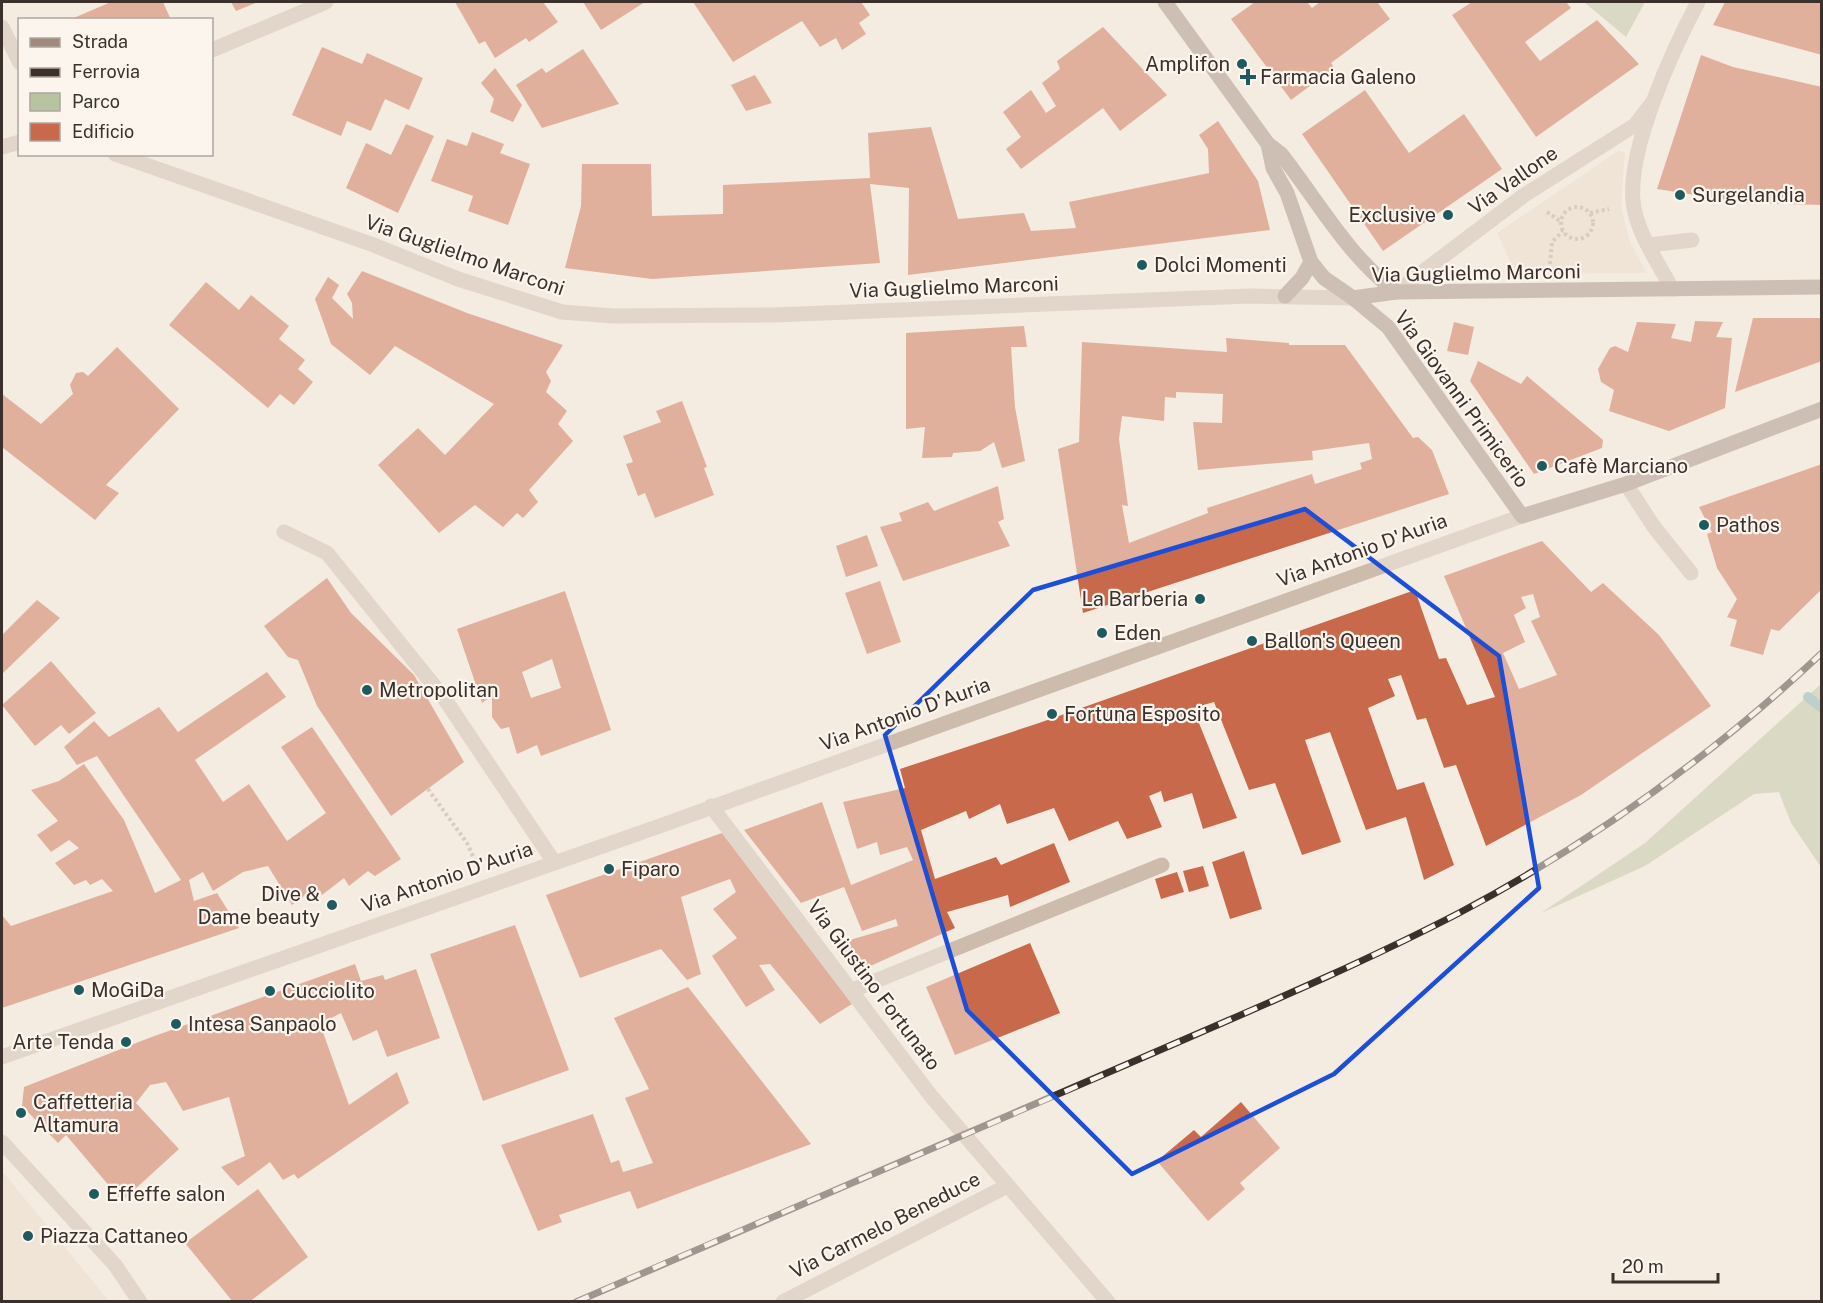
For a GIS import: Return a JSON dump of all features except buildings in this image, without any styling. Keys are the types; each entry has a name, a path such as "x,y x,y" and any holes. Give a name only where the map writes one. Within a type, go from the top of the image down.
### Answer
{"street":[{"path":"213,50 326,2"},
{"name":"Via Giovanni Primicerio","path":"1165,2 1268,144 1281,154 1358,257 1373,275 1396,292"},
{"name":"Via Vallone","path":"1672,289 1649,245 1633,201 1638,154 1652,103 1698,2"},
{"path":"2,27 18,59"},
{"name":"Via Vallone","path":"1396,292 1523,196 1635,125 1652,103"},
{"path":"2,147 18,143"},
{"name":"Via Giovanni Primicerio","path":"1268,144 1273,168 1287,193 1311,262 1324,278 1388,327 1522,516"},
{"name":"Via Guglielmo Marconi","path":"121,156 371,244 458,279 562,312 613,316 774,315 1285,296 1353,298 1396,292 1821,287"},
{"path":"1649,245 1692,240"},
{"path":"1285,296 1302,278 1311,262"},
{"name":"Via Antonio D'Auria","path":"2,1057 1522,516 1626,484 1821,409"},
{"path":"1626,484 1654,527 1691,573"},
{"path":"284,532 327,553 444,698 554,862"},
{"name":"Via Giustino Fortunato","path":"711,806 853,990 931,1096 1108,1302"},
{"path":"853,990 1162,865"},
{"path":"2,1142 115,1265 140,1302"},
{"name":"Via Carmelo Beneduce","path":"783,1302 1007,1186"}],"path":[{"path":"1540,205 1561,222"},
{"path":"1572,207 1587,209 1593,218 1590,232 1582,238 1571,238 1563,231 1561,222 1564,212 1572,207"},
{"path":"1550,274 1552,242 1563,231"},
{"path":"428,789 467,843"}],"highlighted area":[{"path":"1305,509 1499,656 1539,888 1334,1074 1132,1174 967,1010 885,735 1033,590"}],"green space":[{"path":"1584,2 1645,2 1626,37"},
{"path":"1821,684 1821,867 1791,823 1779,792 1754,794 1645,866 1541,913 1645,843"}],"shaded area":[{"path":"1618,151 1625,152 1621,206 1630,242 1647,273 1516,274 1497,233"},
{"name":"Piazza Cattaneo","path":"2,1171 109,1301 2,1301"}],"waterway":[{"path":"1808,697 1822,708"}],"railway":[{"path":"576,1302 1254,1009 1378,953 1459,913 1556,857 1649,795 1738,727 1822,653"}],"place":[{"name":"Amplifon","path":"1242,64"},
{"name":"Farmacia Galeno","path":"1248,77"},
{"name":"Surgelandia","path":"1680,195"},
{"name":"Exclusive","path":"1448,215"},
{"name":"Dolci Momenti","path":"1142,265"},
{"name":"Cafè Marciano","path":"1542,466"},
{"name":"Pathos","path":"1704,525"},
{"name":"La Barberia","path":"1200,599"},
{"name":"Eden","path":"1102,633"},
{"name":"Ballon's Queen","path":"1252,641"},
{"name":"Metropolitan","path":"367,690"},
{"name":"Fortuna Esposito","path":"1052,714"},
{"name":"Fiparo","path":"609,869"},
{"name":"Dive & Dame beauty","path":"332,905"},
{"name":"MoGiDa","path":"79,990"},
{"name":"Cucciolito","path":"270,991"},
{"name":"Intesa Sanpaolo","path":"176,1024"},
{"name":"Arte Tenda","path":"126,1042"},
{"name":"Caffetteria Altamura","path":"21,1113"},
{"name":"Effeffe salon","path":"94,1194"},
{"name":"Piazza Cattaneo","path":"28,1236"}]}
